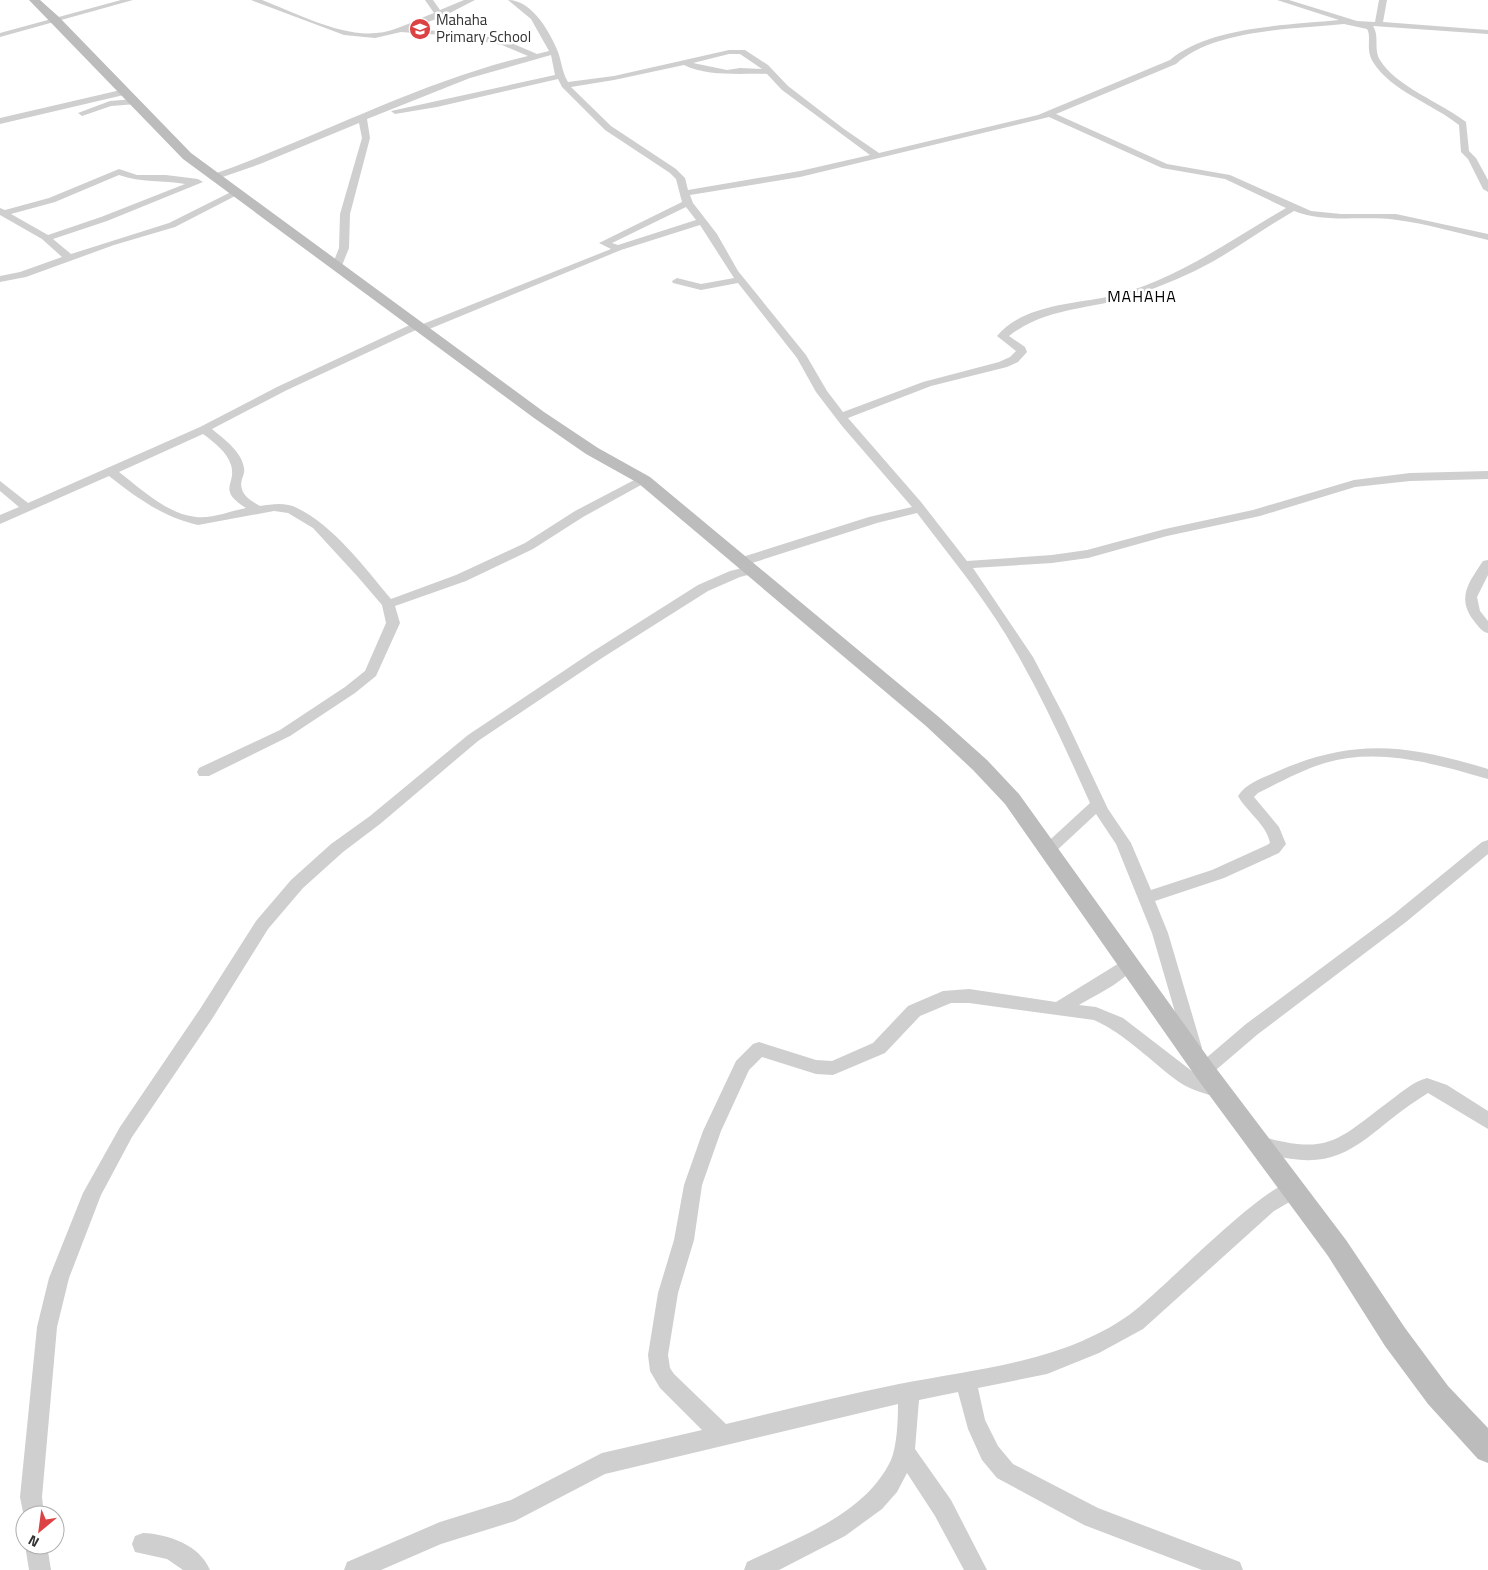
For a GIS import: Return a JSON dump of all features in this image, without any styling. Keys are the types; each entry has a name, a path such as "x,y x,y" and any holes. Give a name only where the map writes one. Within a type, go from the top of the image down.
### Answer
{"main road":[{"path":"34,0 57,21 207,178 236,193 539,415 592,451 644,480 877,673 980,764 1012,799 1200,1064 1337,1248 1395,1336 1438,1395 1488,1450"}],"street":[{"path":"0,36 129,0"},
{"path":"255,0 344,33 375,36 439,15 471,0"},
{"path":"429,0 439,15"},
{"path":"512,0 534,17 554,52 562,80 608,128 644,150 680,178 686,198 740,280 802,357 822,392 841,417 920,509 976,581 1026,657 1058,718 1098,804 1123,843 1160,933 1200,1064 1252,1029 1400,918 1488,846"},
{"path":"1281,0 1370,27 1373,32 1372,52 1384,73 1418,92 1463,124 1465,152 1472,158 1488,189"},
{"path":"1380,24 1378,20 1383,0"},
{"path":"618,248 604,243 686,198 800,174 1049,114 1173,62 1183,53 1231,35 1254,30 1354,21 1488,32"},
{"path":"397,30 474,36 518,47 535,56"},
{"path":"377,113 450,103 506,87 562,80 614,78 738,51 771,72 786,88 836,127 877,155"},
{"path":"47,238 104,219 207,178 293,149 462,78 554,52"},
{"path":"681,62 727,72 740,70 771,72"},
{"path":"82,113 130,97"},
{"path":"0,121 130,97"},
{"path":"1049,114 1158,164 1180,170 1228,177 1293,208 1326,216 1396,217 1488,237"},
{"path":"337,266 344,248 345,214 366,138 363,119"},
{"path":"2,212 52,200 119,172 136,178 207,178"},
{"path":"0,280 22,275 172,225 236,193"},
{"path":"841,417 938,379 991,368 1017,358 1022,352 1021,349 1002,336 1016,324 1044,312 1112,300 1155,284 1206,262 1293,208"},
{"path":"2,212 47,238 69,258"},
{"path":"0,520 204,429 281,389 421,327 618,248 702,221"},
{"path":"677,281 701,287 740,280"},
{"path":"204,429 220,441 234,459 238,468 236,492 240,498 256,509"},
{"path":"109,470 173,515 186,520 198,521 220,518 256,509 274,507 292,510 317,525 388,604 393,623 371,673 350,690 285,733 204,772"},
{"path":"962,565 1052,559 1088,554 1165,533 1256,513 1354,484 1410,477 1488,475"},
{"path":"388,604 461,578 529,546 579,514 644,480"},
{"path":"0,485 26,508"},
{"path":"32,1505 31,1497 47,1328 59,1278 92,1193 126,1132 206,1014 262,925 297,884 337,848 375,820 473,738 580,666 703,588 735,574 746,566 873,520 920,509"},
{"path":"1488,564 1469,598 1471,610 1488,629"},
{"path":"1146,898 1218,874 1273,849 1278,844 1278,837 1274,830 1256,813 1246,796 1253,788 1324,759 1381,752 1428,758 1488,774"},
{"path":"1048,849 1098,804"},
{"path":"1060,1008 1106,981 1129,963"},
{"path":"722,1436 667,1380 660,1371 658,1355 668,1292 684,1240 693,1185 712,1131 748,1059 762,1049 816,1067 832,1068 880,1048 914,1011 949,996 969,996 1096,1014 1117,1023 1187,1078 1220,1091"},
{"path":"1258,1143 1285,1152 1311,1155 1337,1149 1355,1139 1427,1086 1441,1090 1488,1120"},
{"path":"355,1570 440,1533 515,1510 602,1464 854,1403 1047,1364 1092,1346 1136,1322 1267,1205 1293,1190"},
{"path":"966,1380 975,1422 990,1453 1005,1471 1092,1517 1232,1570"},
{"path":"755,1570 829,1533 863,1511 883,1492 900,1463 908,1427 909,1392"},
{"path":"903,1449 943,1508 976,1570"},
{"path":"143,1544 158,1544 173,1549 190,1559 199,1570"},
{"path":"38,1555 40,1570"}],"place":[{"name":"Mahaha Primary School","path":"420,29"}],"district":[{"name":"MAHAHA","path":"1142,296"}]}
